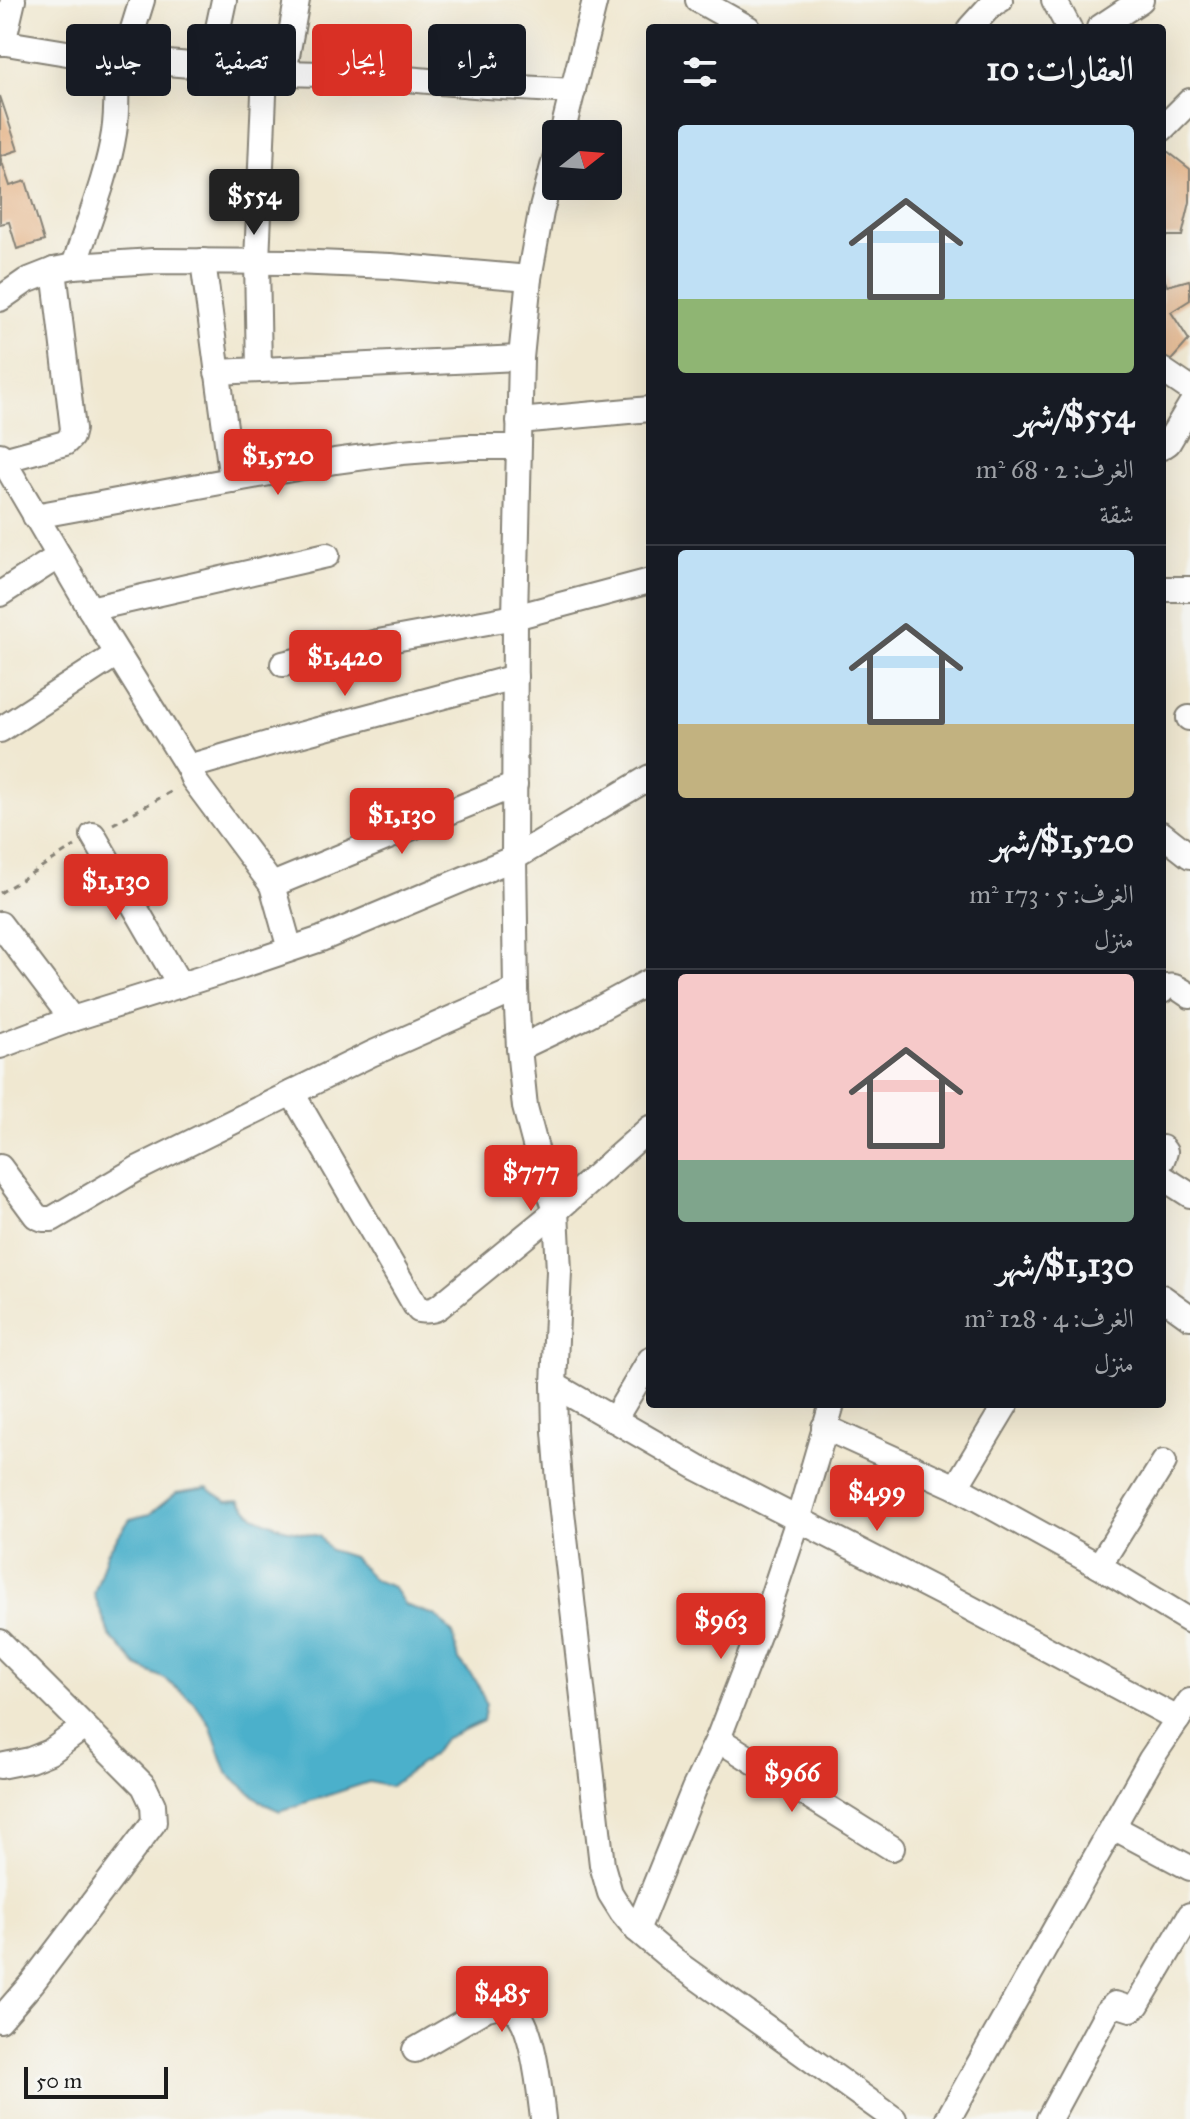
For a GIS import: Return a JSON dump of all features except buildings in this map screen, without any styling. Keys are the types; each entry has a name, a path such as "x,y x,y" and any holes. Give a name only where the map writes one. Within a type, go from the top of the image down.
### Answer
{"street":[{"path":"13,0 1,42 66,53"},
{"path":"133,24 142,0"},
{"path":"219,24 224,0"},
{"path":"290,24 297,0"},
{"path":"566,120 595,0"},
{"path":"698,0 741,24"},
{"path":"974,24 1000,0"},
{"path":"1054,0 1067,24"},
{"path":"1105,24 1141,0"},
{"path":"296,73 573,91"},
{"path":"117,96 109,157 64,268 71,437 65,443 1,458 193,779 272,885 290,949"},
{"path":"259,370 257,261 273,96"},
{"path":"1166,125 1190,101"},
{"path":"544,200 529,278 521,358 515,617 516,990 525,1107 556,1211 559,1271 554,1385 560,1494 602,1865 610,1893 637,1930 674,1961 894,2119"},
{"path":"203,261 232,480"},
{"path":"0,299 26,281 64,268 203,261 390,266 529,278"},
{"path":"217,372 521,358"},
{"path":"1166,373 1190,389"},
{"path":"1166,444 1190,406"},
{"path":"519,421 646,409"},
{"path":"35,516 335,461 466,447 518,447"},
{"path":"90,609 327,555"},
{"path":"0,594 59,556"},
{"path":"283,664 378,642 515,617 646,582"},
{"path":"1166,589 1190,589"},
{"path":"0,730 117,654"},
{"path":"188,767 515,677"},
{"path":"0,1046 72,1019 321,939 514,858 646,779"},
{"path":"272,885 515,785"},
{"path":"93,835 180,985"},
{"path":"1166,837 1190,856"},
{"path":"0,924 72,1019"},
{"path":"519,1048 646,983"},
{"path":"1166,987 1171,986 1190,996"},
{"path":"0,1167 36,1216 52,1219 137,1169 371,1054 516,990"},
{"path":"292,1093 419,1310 434,1310 556,1211 646,1132"},
{"path":"1166,1180 1190,1195"},
{"path":"1166,1300 1190,1317"},
{"path":"614,1420 646,1367"},
{"path":"554,1385 698,1468 798,1520 955,1600 1184,1710 1151,1759 948,2119"},
{"path":"956,1487 1004,1408"},
{"path":"637,1930 694,1789 718,1739 767,1612 798,1520 828,1415 1099,1566 1190,1621"},
{"path":"1099,1566 1164,1462"},
{"path":"0,1642 144,1786 153,1805 154,1822 32,1983 0,2020"},
{"path":"0,1766 50,1752 84,1727"},
{"path":"718,1739 892,1848"},
{"path":"1113,1827 1190,1868"},
{"path":"1049,2119 1107,2012 1115,2004 1131,2009 1137,2005 1190,1915"},
{"path":"415,2050 487,2008 508,2006 517,2011 531,2044 543,2119"}],"water":[{"path":"207,1488 227,1501 239,1500 254,1516 284,1529 319,1536 330,1550 352,1557 374,1580 393,1587 405,1605 437,1616 453,1634 459,1660 477,1682 486,1704 483,1721 444,1739 432,1755 390,1787 369,1782 280,1811 264,1804 227,1773 210,1725 194,1702 165,1679 137,1666 110,1636 94,1594 107,1553 130,1519 150,1514 176,1493"}]}
